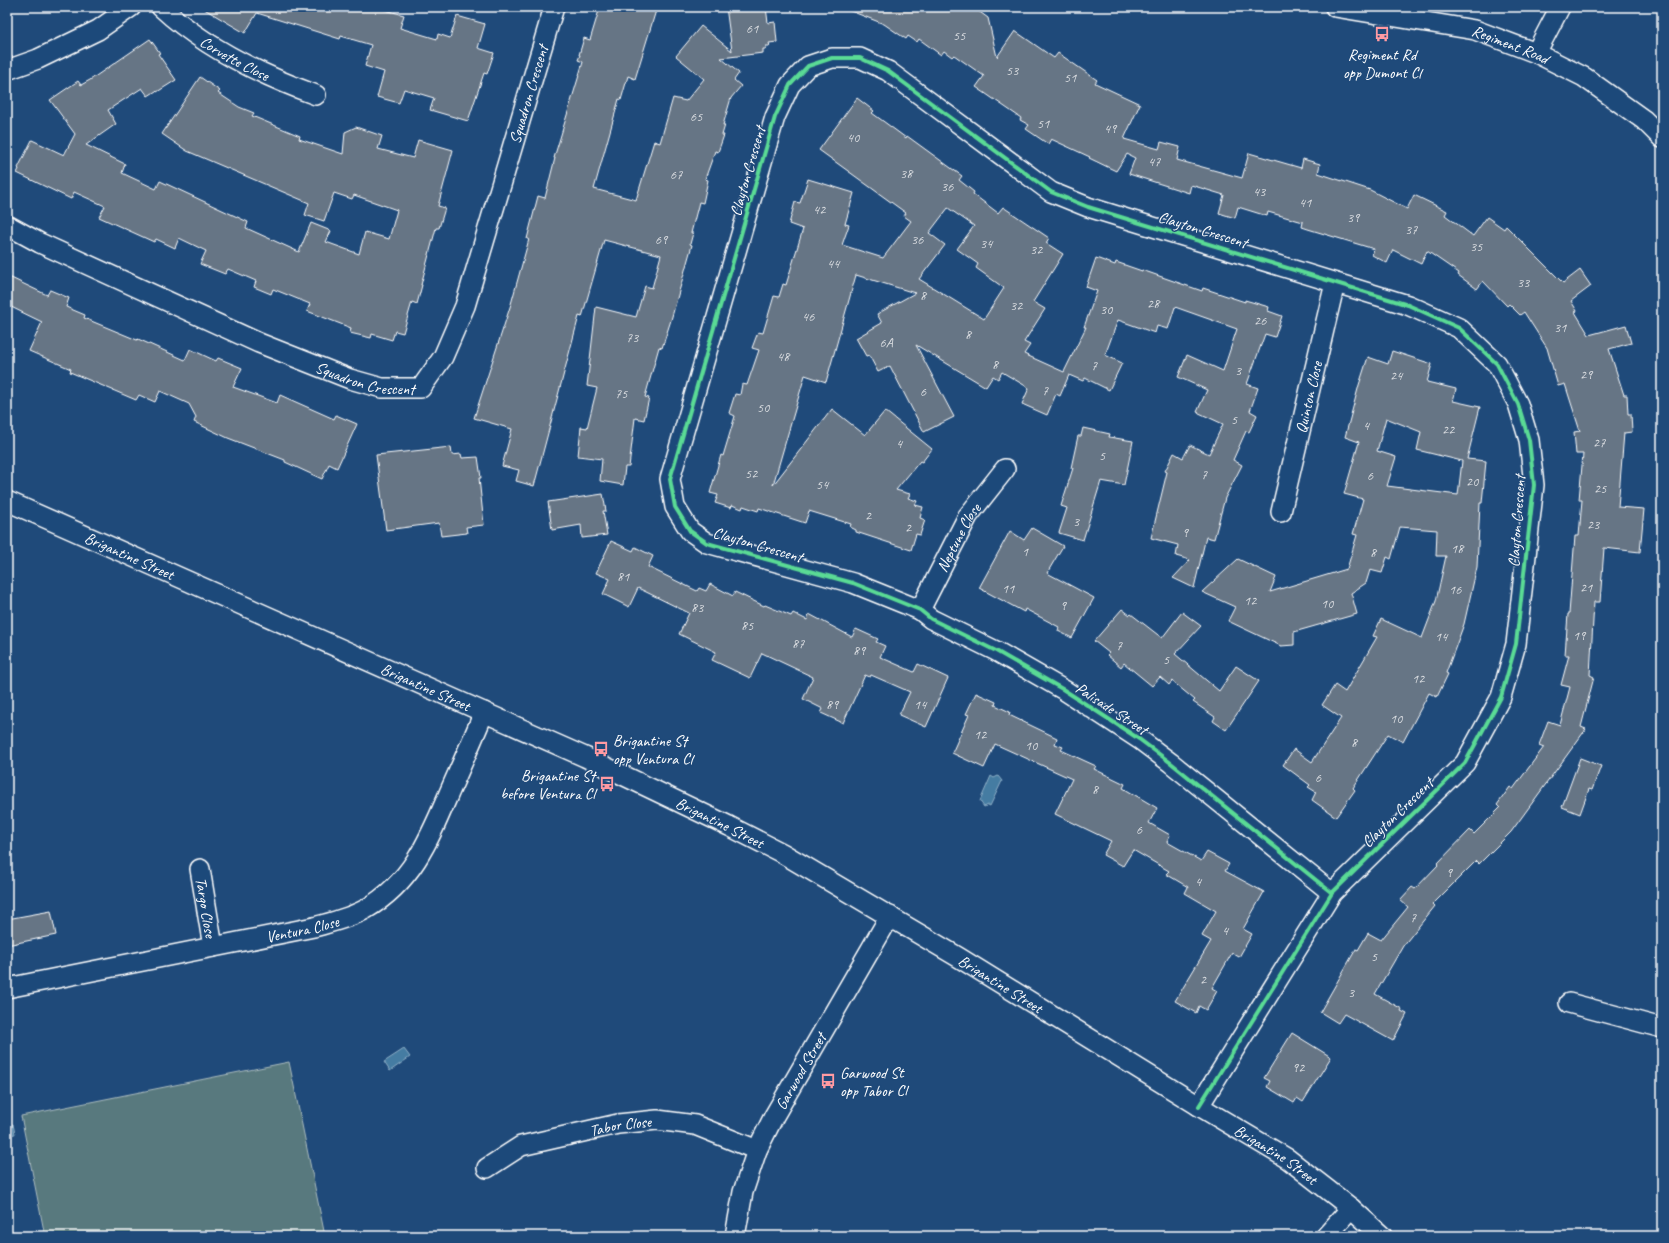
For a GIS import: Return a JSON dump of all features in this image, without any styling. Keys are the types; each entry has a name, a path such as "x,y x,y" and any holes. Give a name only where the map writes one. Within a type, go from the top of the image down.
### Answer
{"street":[{"path":"7,70 38,59 98,30 131,7"},
{"name":"Corvette Close","path":"161,7 177,22 226,53 285,84 316,95"},
{"name":"Squadron Crescent","path":"7,225 40,244 273,348 350,379 382,388 421,388 444,358 465,306 554,7"},
{"name":"Regiment Road","path":"1335,7 1475,30 1536,53 1584,77 1644,120 1662,138"},
{"path":"1536,53 1560,7"},
{"name":"Clayton Crescent","path":"920,610 853,583 707,544 690,531 675,507 670,478 776,117 790,85 808,66 832,58 860,58 888,71 1051,192 1088,207 1408,305 1459,328 1497,364 1518,404 1530,440 1534,485 1516,644 1500,697 1465,763 1332,893 1199,1106"},
{"name":"Quinton Close","path":"1281,512 1335,283"},
{"name":"Neptune Close","path":"920,610 968,516 1005,469"},
{"name":"Brigantine Street","path":"7,501 484,712 729,826 782,853 890,916 1288,1159 1352,1208 1382,1236"},
{"name":"Palisade Street","path":"920,610 931,619 996,651 1064,690 1139,739 1224,805 1332,893"},
{"name":"Ventura Close","path":"7,988 314,927 344,919 365,909 384,897 407,874 416,862 430,838 484,712"},
{"name":"Targo Close","path":"200,869 213,947"},
{"name":"Garwood Street","path":"735,1236 743,1192 757,1150 774,1116 890,916"},
{"path":"1569,1003 1662,1028"},
{"name":"Tabor Close","path":"486,1168 521,1146 618,1124 657,1120 695,1125 757,1150"},
{"path":"1326,1236 1352,1208"}],"green space":[{"path":"289,1062 325,1236 45,1236 21,1116"}],"water":[{"path":"991,776 994,778 998,776 1002,781 990,806 988,805 984,807 980,801"},
{"path":"404,1049 410,1057 390,1071 384,1062"},
{"path":"13,1124 15,1134 7,1135 7,1125"}],"building":[{"path":"201,7 374,7 404,15 400,28 437,39 438,34 450,38 457,16 485,24 478,48 494,53 487,74 484,73 468,121 430,110 434,98 404,89 399,103 377,97 384,72 365,66 371,45 341,36 340,39 257,13 245,33"},
{"path":"600,7 657,7 635,79 628,76 621,100 619,99 594,189 636,200 654,141 660,143 673,98 686,101 704,79 676,56 701,26 732,51 726,7 766,7 768,23 775,22 777,42 769,43 770,46 766,46 766,49 763,49 763,53 721,58 739,73 734,80 741,86 731,98 723,125 725,125 722,135 724,135 718,152 715,151 705,179 708,180 703,203 699,202 691,233 693,233 690,244 692,245 671,320 662,348 659,347 645,397 649,398 644,420 635,418 629,467 625,467 623,485 600,481 602,459 578,456 581,427 587,428 597,388 587,386 596,307 636,317 645,286 652,288 661,255 604,240 582,317 579,316 534,486 516,481 519,470 502,466 512,429 474,418 511,304 529,239 527,239 538,196 545,198 554,158 583,62 578,60 584,38 590,40"},
{"path":"843,7 973,7 988,18 997,57 1015,31 1054,58 1058,53 1097,80 1095,83 1140,104 1124,139 1159,149 1161,142 1180,147 1177,160 1242,178 1249,153 1301,168 1303,159 1320,164 1318,173 1370,190 1407,209 1414,195 1447,211 1445,215 1473,236 1487,217 1504,229 1506,226 1563,283 1580,270 1591,286 1571,301 1577,311 1575,312 1589,335 1626,325 1631,343 1609,349 1624,395 1627,395 1628,414 1631,414 1632,432 1624,433 1618,507 1644,509 1640,552 1604,548 1600,602 1594,602 1590,675 1594,677 1581,727 1586,729 1511,832 1479,864 1476,861 1433,904 1435,906 1403,946 1375,994 1402,1009 1401,1011 1407,1014 1393,1041 1344,1014 1338,1023 1320,1012 1356,949 1358,950 1368,933 1381,940 1408,907 1400,900 1412,887 1415,889 1470,830 1474,834 1500,808 1497,805 1510,787 1513,789 1544,747 1539,745 1548,721 1560,725 1570,687 1561,685 1569,655 1565,655 1575,536 1579,536 1582,500 1579,500 1583,454 1576,454 1574,432 1580,431 1565,384 1558,386 1547,348 1524,312 1520,315 1509,304 1507,306 1483,281 1477,289 1458,275 1459,273 1427,251 1421,264 1393,250 1387,263 1372,255 1374,249 1302,227 1303,222 1268,212 1267,216 1238,207 1235,218 1219,213 1224,195 1191,185 1189,193 1129,174 1135,158 1127,154 1116,171 1051,139 1048,144 1026,129 1029,125 1020,120 1021,118 976,87 984,76 954,55 952,57 944,51 941,55 919,39 917,42 908,36 906,39 884,24"},
{"path":"150,39 160,53 158,54 176,80 148,96 142,88 108,110 116,124 86,145 125,164 122,173 156,189 160,181 248,222 246,228 299,252 311,223 331,231 326,242 359,254 365,232 389,239 397,210 354,195 352,199 334,193 324,221 305,215 309,203 187,151 162,134 200,77 220,91 218,93 239,107 254,113 252,116 300,136 299,139 343,154 345,132 356,127 382,136 378,149 413,158 418,140 453,150 438,206 445,208 439,228 436,228 417,304 412,302 403,333 395,331 392,340 372,334 371,338 350,333 351,328 307,311 310,304 273,289 271,294 254,287 256,281 228,269 225,274 200,264 206,251 179,238 175,248 156,239 154,242 99,217 105,206 74,192 71,199 17,173 32,140 64,155 75,134 50,100 78,81 81,85 90,80"},
{"path":"857,98 874,111 872,113 906,138 907,136 962,176 959,180 974,192 973,194 998,213 1003,207 1049,238 1046,243 1063,254 1033,302 1045,309 1024,342 1030,345 1024,354 1064,372 1086,327 1084,327 1097,291 1086,287 1096,258 1115,265 1116,262 1142,270 1202,291 1203,288 1245,302 1245,300 1269,307 1268,311 1282,316 1275,337 1265,334 1247,384 1258,388 1250,411 1257,415 1249,432 1246,431 1233,460 1242,465 1225,498 1214,539 1206,537 1194,588 1173,578 1190,560 1176,556 1178,545 1151,538 1167,472 1165,471 1174,453 1183,458 1190,445 1209,454 1223,424 1197,412 1207,390 1178,377 1187,355 1223,371 1237,329 1175,307 1168,329 1157,326 1155,333 1118,320 1105,355 1122,363 1109,390 1085,378 1083,381 1069,375 1060,396 1056,394 1047,415 1022,404 1029,388 1002,372 998,379 993,376 986,387 916,345 954,417 924,432 890,366 878,372 869,355 866,356 856,338 882,323 877,314 915,293 856,275 826,382 805,375 773,485 832,409 865,435 885,411 932,449 896,490 910,494 908,498 917,501 915,505 923,507 920,518 925,520 920,535 916,534 911,550 856,532 856,530 850,527 851,524 809,511 805,523 759,508 758,511 743,506 742,509 732,505 731,508 715,503 718,495 710,493 721,455 723,456 735,416 729,413 735,394 740,395 742,384 747,385 759,350 752,348 758,332 763,333 774,296 779,297 783,284 786,285 803,229 789,224 795,202 800,203 808,179 854,193 845,224 849,225 842,245 883,258 911,221 904,216 906,213 819,150","holes":["948,208 974,226 957,249 978,264 976,268 1004,288 984,319 919,279 945,245 929,233"]},
{"path":"7,276 47,295 50,290 69,298 66,307 85,315 84,318 137,340 138,339 185,360 190,349 216,361 218,358 242,368 233,387 277,403 280,395 334,419 336,415 357,424 337,468 329,464 322,479 285,462 285,460 228,438 194,422 196,417 189,404 160,391 155,402 139,395 136,400 70,372 71,369 29,351 42,322 7,305"},
{"path":"1392,351 1432,364 1427,382 1456,389 1453,401 1480,407 1467,459 1486,461 1482,503 1480,503 1477,567 1464,624 1446,673 1448,674 1437,697 1429,693 1403,742 1388,734 1353,788 1355,790 1336,817 1312,800 1316,792 1308,787 1310,785 1283,765 1294,749 1312,762 1341,718 1322,705 1335,685 1345,692 1377,637 1373,636 1381,619 1422,638 1436,601 1446,556 1436,556 1437,530 1400,527 1391,559 1387,557 1382,573 1370,570 1366,583 1351,593 1357,614 1294,632 1294,645 1281,646 1228,621 1235,607 1202,592 1238,559 1276,577 1270,592 1347,569 1357,535 1353,534 1363,499 1344,494 1359,442 1345,437 1368,357 1388,364","holes":["1386,418 1421,432 1417,450 1462,461 1458,495 1387,486 1396,457 1377,451"]},
{"path":"1083,428 1110,434 1109,437 1133,441 1124,485 1101,481 1083,540 1059,533 1067,508 1061,506 1073,468 1071,468 1078,436 1081,436"},
{"path":"451,447 452,455 461,454 462,458 478,457 484,525 466,527 467,533 441,536 439,523 386,530 376,455"},
{"path":"603,494 606,511 603,511 607,535 582,538 581,525 552,530 548,502"},
{"path":"1032,528 1063,546 1047,573 1094,598 1072,638 1058,631 1059,627 1025,609 1024,612 979,588 1010,531 1024,540"},
{"path":"611,541 633,551 635,547 653,556 648,567 697,591 699,588 706,591 710,584 733,596 735,592 764,606 765,605 791,616 793,613 807,620 809,614 852,637 856,629 878,639 876,642 885,646 880,657 914,672 918,664 948,678 926,727 899,715 910,692 871,675 870,677 865,675 843,723 821,713 823,709 803,699 813,677 762,653 750,678 712,660 716,652 679,634 689,613 638,588 629,607 603,594 610,579 596,573"},
{"path":"1122,609 1130,615 1131,614 1162,638 1182,612 1201,626 1175,654 1219,691 1236,666 1259,681 1226,730 1213,721 1215,717 1193,702 1195,700 1172,681 1169,685 1160,677 1152,686 1124,663 1121,667 1107,655 1109,653 1094,641"},
{"path":"976,693 996,702 995,705 1010,712 1009,715 1057,738 1055,744 1063,747 1061,750 1096,766 1094,769 1125,784 1123,788 1157,808 1149,823 1170,835 1167,842 1201,861 1207,852 1229,864 1225,871 1264,892 1243,929 1252,934 1239,957 1232,953 1212,988 1217,991 1206,1010 1199,1006 1196,1013 1175,1001 1211,941 1202,936 1216,911 1185,893 1188,887 1166,874 1169,871 1133,850 1123,866 1103,855 1111,841 1055,814 1072,779 995,744 984,768 952,753 969,715 966,714"},
{"path":"1580,758 1601,766 1592,790 1589,789 1580,814 1562,807"},
{"path":"51,911 56,935 7,945 7,919"},
{"path":"1292,1033 1331,1057 1303,1102 1297,1098 1294,1103 1267,1087 1270,1081 1264,1078"}],"cycle path":[{"path":"1199,1106 1332,893 1465,763 1501,697 1516,644 1534,485 1529,440 1518,404 1497,364 1459,328 1408,305 1088,207 1051,192 888,71 860,58 832,58 808,66 790,85 775,117 670,479 675,507 690,531 707,543 853,583 920,610 931,619 996,651 1064,690 1139,739 1332,893"}],"place":[{"name":"Regiment Rd opp Dumont Cl","path":"1382,34"},
{"name":"Brigantine St opp Ventura Cl","path":"601,749"},
{"name":"Brigantine St before Ventura Cl","path":"607,784"},
{"name":"Garwood St opp Tabor Cl","path":"828,1081"}]}
